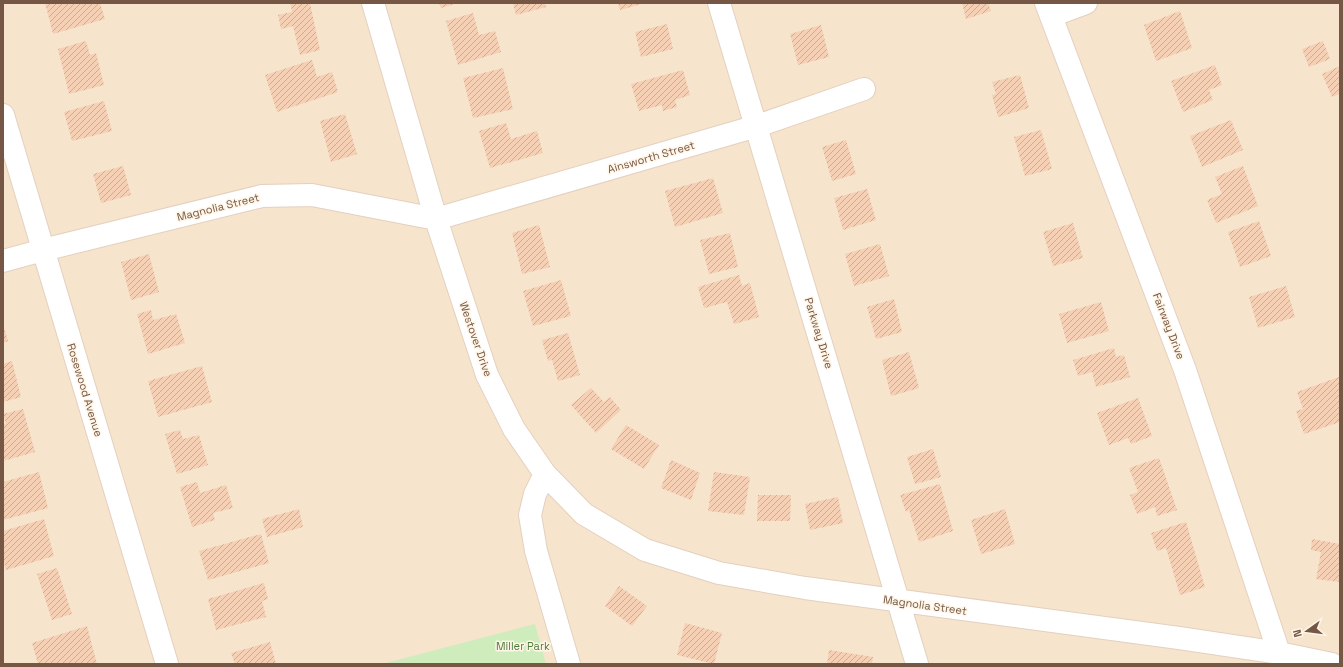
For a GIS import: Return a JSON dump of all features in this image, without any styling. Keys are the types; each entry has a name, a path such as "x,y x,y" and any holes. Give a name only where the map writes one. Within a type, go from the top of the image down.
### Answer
{"street":[{"name":"Westover Drive","path":"373,3 436,219 487,375 514,429 545,474"},
{"name":"Parkway Drive","path":"719,3 917,664"},
{"path":"1048,10 1086,3"},
{"name":"Fairway Drive","path":"1048,10 1186,370 1279,653"},
{"name":"Ainsworth Street","path":"436,219 757,126 864,89"},
{"name":"Rosewood Avenue","path":"3,115 167,664"},
{"name":"Magnolia Street","path":"3,261 262,196 312,195 436,219"},
{"name":"Magnolia Street","path":"545,474 584,514 645,550 719,573 805,588 1179,638 1279,653 1332,664"},
{"path":"545,474 535,494 530,515 536,551 569,664"}],"shaded area":[{"path":"3,3 1340,3 1340,664 3,664"}],"green space":[{"name":"Miller Park","path":"535,624 546,664 382,664"}],"building":[{"path":"45,3 100,3 105,19 53,34"},
{"path":"290,3 310,3 320,50 300,55 293,26 281,29 278,15 292,12"},
{"path":"439,3 458,3 441,8"},
{"path":"513,3 545,3 546,7 516,15"},
{"path":"618,3 645,3 620,10"},
{"path":"962,3 988,3 991,11 966,19"},
{"path":"1180,11 1192,48 1156,61 1144,25"},
{"path":"473,13 479,35 495,31 501,52 458,65 446,21"},
{"path":"667,24 673,49 641,57 635,32"},
{"path":"821,25 829,57 798,65 790,34"},
{"path":"86,41 90,55 96,53 104,85 69,94 58,49"},
{"path":"1323,41 1330,59 1309,67 1302,49"},
{"path":"312,60 317,77 332,72 338,92 277,112 265,75"},
{"path":"1215,65 1222,85 1209,90 1213,100 1183,112 1171,81"},
{"path":"1340,66 1340,94 1332,97 1322,74"},
{"path":"503,68 513,109 473,118 463,78"},
{"path":"683,70 690,95 675,100 677,107 663,111 662,105 639,111 631,84"},
{"path":"1020,75 1029,108 998,117 992,95 996,94 992,82"},
{"path":"104,101 112,131 72,141 64,112"},
{"path":"345,114 357,154 331,162 320,121"},
{"path":"1231,120 1243,150 1202,167 1190,136"},
{"path":"506,123 511,139 537,131 543,153 490,168 479,131"},
{"path":"1041,130 1052,169 1025,176 1014,137"},
{"path":"846,140 856,174 832,181 822,147"},
{"path":"123,166 131,195 101,203 93,174"},
{"path":"1243,166 1258,206 1216,223 1207,200 1222,194 1215,177"},
{"path":"713,178 723,213 675,227 665,191"},
{"path":"867,189 876,220 843,230 834,198"},
{"path":"1259,221 1271,256 1240,267 1228,232"},
{"path":"1073,223 1083,258 1053,266 1043,232"},
{"path":"539,225 550,267 522,274 512,233"},
{"path":"730,233 738,267 709,274 700,240"},
{"path":"880,244 889,276 854,286 845,254"},
{"path":"149,254 159,292 131,300 121,262"},
{"path":"739,275 742,286 750,283 759,317 734,324 727,302 704,308 698,287"},
{"path":"561,280 571,316 533,326 523,291"},
{"path":"1286,286 1295,317 1258,328 1249,297"},
{"path":"894,299 902,332 876,339 867,307"},
{"path":"1101,302 1109,331 1067,343 1059,314"},
{"path":"151,310 153,320 176,314 185,343 148,354 137,314"},
{"path":"3,324 8,341 3,343"},
{"path":"568,333 580,375 558,381 552,360 548,361 542,340"},
{"path":"1114,348 1116,357 1124,355 1130,377 1096,387 1092,372 1078,376 1073,360"},
{"path":"909,352 919,388 891,396 882,360"},
{"path":"12,361 21,397 3,402 3,364"},
{"path":"202,366 212,402 158,417 148,381"},
{"path":"1339,377 1340,422 1304,434 1296,411 1303,409 1297,392"},
{"path":"591,388 604,402 610,397 621,410 596,433 571,405"},
{"path":"1138,398 1152,436 1131,444 1128,438 1109,445 1097,413"},
{"path":"23,409 35,452 3,461 3,424 6,424 3,414"},
{"path":"626,425 659,445 644,469 611,449"},
{"path":"180,430 183,439 199,435 208,465 177,474 165,434"},
{"path":"933,449 941,477 915,484 907,457"},
{"path":"1159,458 1177,510 1157,516 1155,507 1137,514 1130,495 1138,492 1129,468"},
{"path":"671,460 700,473 691,500 661,488"},
{"path":"39,472 48,508 3,520 3,482"},
{"path":"714,472 750,477 744,515 708,511"},
{"path":"197,482 200,493 226,485 233,508 213,513 215,520 192,527 180,487"},
{"path":"940,484 953,531 919,542 909,510 906,512 900,495"},
{"path":"758,495 791,495 790,521 757,521"},
{"path":"838,497 843,523 810,530 805,504"},
{"path":"299,509 303,527 267,537 262,519"},
{"path":"1005,509 1015,544 981,554 971,520"},
{"path":"44,519 54,556 6,570 3,559 3,531"},
{"path":"1186,522 1205,587 1180,595 1166,548 1157,551 1151,533"},
{"path":"261,534 269,563 208,580 199,551"},
{"path":"1312,539 1340,544 1340,582 1316,579 1321,552 1311,550"},
{"path":"57,568 72,614 52,620 37,574"},
{"path":"264,583 268,599 262,601 266,617 216,630 208,599"},
{"path":"619,586 647,606 632,626 605,606"},
{"path":"685,623 722,633 714,664 677,655"},
{"path":"87,626 97,664 38,664 32,643"},
{"path":"270,642 276,664 235,664 231,653"},
{"path":"829,650 873,657 872,664 827,664"}]}
